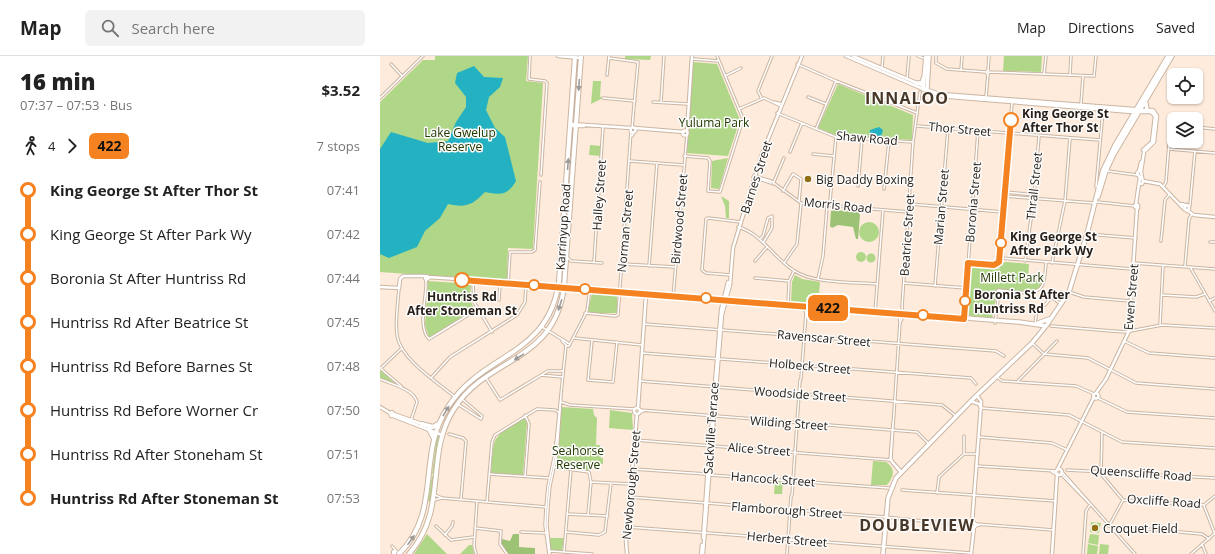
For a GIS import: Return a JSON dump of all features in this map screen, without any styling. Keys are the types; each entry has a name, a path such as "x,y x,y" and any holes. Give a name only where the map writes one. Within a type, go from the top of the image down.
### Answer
{"highway":[{"name":"Karrinyup Road","path":"410,554 418,544 426,528 433,508 438,451 443,433 457,403 486,378 528,351 548,331 560,306 564,288 568,236 575,57"},
{"name":"Karrinyup Road","path":"396,553 411,541 420,524 426,502 431,455 436,431 454,397 474,377 521,347 542,327 551,311 558,288 573,125 581,57"},
{"path":"562,236 568,236"},
{"path":"422,424 433,427 439,424"},
{"path":"429,429 433,436 431,455"},
{"path":"431,455 433,448 438,451"},
{"path":"429,475 435,473 437,462"},
{"path":"426,502 431,504 433,508"},
{"path":"420,524 420,530 426,528"}],"main road":[{"path":"558,56 581,57"},
{"name":"Barnes Street","path":"724,301 728,291 733,248 738,227 754,177 781,104 801,56"},
{"path":"846,56 855,57 903,79 916,83 922,83 925,70"},
{"path":"924,89 929,56"},
{"path":"958,416 1032,343 1069,292 1096,203 1104,171 1104,162 1137,110 1168,56"},
{"path":"1104,171 1137,110 1172,56"},
{"name":"Birdwood Street","path":"685,133 692,57"},
{"path":"924,57 924,89"},
{"path":"907,80 924,89 949,98 986,99 1137,110 1152,112 1155,120"},
{"path":"916,83 924,89"},
{"path":"1147,110 1145,105 1152,89"},
{"path":"1103,108 1127,112 1137,110 1155,111 1155,120"},
{"path":"1120,138 1129,118 1127,112"},
{"name":"Ewen Street","path":"1059,472 1067,450 1097,396 1129,331 1136,238 1136,206 1139,189 1142,183 1139,173 1144,152 1154,144 1155,120"},
{"path":"573,125 685,133"},
{"path":"1142,183 1151,182 1163,187 1179,202 1198,215"},
{"path":"1179,202 1184,209 1188,207"},
{"path":"1188,207 1192,214 1215,217"},
{"name":"Barnes Street","path":"724,301 730,275"},
{"path":"380,287 399,288 400,279 404,276 421,277 427,279 500,283 875,312 909,316 964,319"},
{"path":"728,291 731,300"},
{"name":"Newborough Street","path":"626,554 646,295"},
{"path":"724,301 731,300 804,308 875,312"},
{"name":"Sackville Terrace","path":"702,554 720,329 724,301"},
{"path":"899,314 904,313 1045,326"},
{"path":"1036,324 1050,318"},
{"path":"995,322 1036,324 1045,326"},
{"path":"882,554 889,488 902,471 977,397"},
{"path":"971,553 981,408 981,403 977,397"},
{"path":"973,402 979,404 981,408"},
{"path":"380,408 429,429 443,433"},
{"path":"410,421 422,424 436,431"},
{"path":"886,517 889,493 902,471"},
{"path":"1052,554 1059,472"}],"street":[{"path":"380,98 423,56"},
{"path":"530,56 529,79 547,80 541,175"},
{"path":"661,102 664,56"},
{"path":"684,156 708,158 710,161 708,191 720,192 743,119 718,56"},
{"path":"762,99 758,91 772,56"},
{"path":"880,69 883,56"},
{"path":"907,80 909,56"},
{"path":"918,56 924,57"},
{"path":"936,56 936,63 947,69 1083,76 1094,76 1096,56"},
{"path":"961,70 962,56"},
{"path":"986,99 989,56"},
{"path":"1044,74 1046,56"},
{"path":"1070,75 1071,56"},
{"path":"607,75 609,57"},
{"name":"Norman Street","path":"585,314 617,316 620,293 637,61 609,57"},
{"path":"692,57 719,61"},
{"path":"391,64 402,77"},
{"path":"797,64 917,113"},
{"path":"725,76 742,68"},
{"path":"903,79 908,73"},
{"path":"1081,107 1083,76"},
{"path":"816,129 836,81"},
{"name":"Beatrice Street","path":"904,313 902,308 913,142 917,113 924,89"},
{"path":"808,97 826,104"},
{"path":"603,98 635,100"},
{"path":"739,109 762,99 781,104"},
{"path":"968,263 998,265 1000,259 1012,101"},
{"path":"653,102 688,104"},
{"path":"1096,187 1103,108"},
{"name":"Shaw Road","path":"778,113 836,137 913,142"},
{"path":"790,152 802,123"},
{"name":"Thor Street","path":"916,126 1100,140"},
{"name":"Halley Street","path":"594,262 603,127"},
{"name":"Marian Street","path":"935,286 948,128"},
{"path":"1203,128 1215,129"},
{"name":"Boronia Street","path":"964,319 978,131"},
{"name":"Birdwood Street","path":"673,297 684,165 685,133"},
{"name":"Thrall Street","path":"1025,261 1035,195 1039,136"},
{"path":"818,280 823,256 836,137"},
{"path":"858,186 862,138"},
{"path":"1052,263 1065,201 1070,138"},
{"path":"884,189 889,140"},
{"path":"1163,187 1166,182 1169,149 1215,153"},
{"path":"1188,207 1190,201 1195,151"},
{"path":"813,154 834,156"},
{"path":"773,184 784,158"},
{"path":"1099,160 1104,162"},
{"path":"630,161 684,165"},
{"path":"649,266 657,163"},
{"path":"1104,171 1133,174 1139,173"},
{"path":"783,191 793,174 801,178 797,244 784,263"},
{"name":"Morris Road","path":"754,177 773,184 800,203 909,212"},
{"path":"508,284 510,252 532,252 535,250 540,182"},
{"path":"1005,192 1035,195"},
{"path":"1161,241 1165,200 1170,194"},
{"path":"1004,196 1136,206"},
{"path":"910,204 1003,212"},
{"path":"875,312 883,210"},
{"path":"1185,266 1189,219 1192,214"},
{"path":"759,240 763,236 768,218 772,216 772,228 763,243"},
{"path":"730,275 706,273 702,270 706,219 740,222"},
{"path":"738,227 749,231 784,263 805,277 818,280 877,284"},
{"path":"1087,234 1136,238"},
{"path":"1210,242 1215,242"},
{"path":"754,261 767,247"},
{"path":"566,255 571,260 602,263"},
{"path":"1000,259 1133,269"},
{"path":"565,265 571,260"},
{"path":"995,322 998,293 1000,291 1029,293 1038,291 1044,285 1046,263"},
{"path":"1134,263 1215,269"},
{"path":"622,264 675,267"},
{"path":"1160,326 1163,265"},
{"path":"1190,267 1215,311"},
{"path":"788,306 789,281 794,271"},
{"path":"755,278 789,281"},
{"path":"427,279 423,328 429,339 478,309"},
{"path":"475,282 474,302 492,332"},
{"path":"499,300 500,283"},
{"path":"904,283 966,288"},
{"path":"431,378 450,357 492,332 520,312 525,302 526,285"},
{"path":"399,288 397,335 402,348 416,365 454,397"},
{"path":"590,290 585,314 574,338 568,344 564,353 557,453 550,478 547,506 547,533 549,553 564,552 592,554"},
{"path":"1069,292 1086,298 1131,301"},
{"path":"1162,295 1196,297 1205,294"},
{"path":"1036,324 1037,309 1046,305 1050,299 1053,298 1061,304"},
{"path":"1209,301 1215,298"},
{"path":"787,554 805,336 806,313 804,308"},
{"path":"902,308 899,314 899,345 890,459 902,471"},
{"path":"900,322 903,317 909,316"},
{"name":"Ravenscar Street","path":"644,324 720,329 899,345 996,351 1004,356"},
{"path":"1051,326 1129,331 1160,326 1215,328"},
{"path":"542,327 568,344"},
{"path":"574,338 642,345"},
{"path":"592,341 588,380 613,382 617,342"},
{"path":"1017,382 1057,341"},
{"path":"1125,341 1149,354 1215,358"},
{"path":"1032,343 1043,354 1088,358 1136,383 1215,389"},
{"path":"402,348 381,368 418,401 410,421"},
{"name":"Holbeck Street","path":"642,353 971,378 976,384"},
{"path":"486,378 500,400 551,370 563,371"},
{"path":"541,375 562,377"},
{"path":"998,377 1000,380 1005,381 1076,386 1129,412 1215,418"},
{"path":"380,379 402,387"},
{"name":"Woodside Street","path":"640,382 942,405 958,416"},
{"path":"553,467 561,392"},
{"path":"457,403 481,419 482,416 461,399"},
{"name":"Wilding Street","path":"561,402 570,405 636,411 917,432 929,444"},
{"name":"Wilding Street","path":"487,501 494,437 525,415 537,409 549,409 570,405"},
{"path":"981,408 1066,414 1122,442 1215,448"},
{"path":"549,409 558,412"},
{"path":"525,415 530,424 525,476"},
{"path":"1100,470 1102,433"},
{"path":"449,434 466,440 461,499"},
{"path":"964,436 964,454"},
{"path":"979,437 1052,443 1067,450"},
{"name":"Alice Street","path":"635,440 890,459"},
{"path":"937,493 939,477 964,454 978,454"},
{"path":"977,466 1059,472 1135,554"},
{"path":"553,467 589,472 591,482 588,515"},
{"path":"564,552 571,469"},
{"name":"Hancock Street","path":"633,469 889,488"},
{"name":"Queenscliffe Road","path":"1067,470 1100,470 1215,478"},
{"name":"Oxcliffe Road","path":"1100,470 1102,476 1123,500 1204,505 1215,496"},
{"path":"489,474 550,478"},
{"path":"591,482 631,484"},
{"path":"566,532 603,534 607,529 611,483"},
{"path":"902,490 1056,501"},
{"path":"435,498 442,498"},
{"path":"435,498 547,506"},
{"name":"Flamborough Street","path":"630,498 1054,530"},
{"path":"1109,526 1123,500"},
{"path":"476,501 474,537 476,554"},
{"path":"1083,554 1086,511 1089,504"},
{"path":"1191,554 1215,534 1204,505"},
{"path":"568,514 608,516"},
{"path":"445,535 452,526 453,522"},
{"path":"436,526 451,540 463,537 474,537"},
{"name":"Herbert Street","path":"628,527 971,553"},
{"path":"1115,532 1124,527 1202,534 1209,539"},
{"path":"475,528 495,529 501,531 500,544 507,554"},
{"path":"521,532 547,533"},
{"path":"1202,544 1206,554"},
{"path":"392,546 396,553"}],"green space":[{"name":"Lake Gwelup Reserve","path":"435,56 528,56 526,81 543,83 533,249 508,248 507,281 380,272 380,102 423,60 435,60"},
{"path":"625,56 651,56 650,60 625,59"},
{"path":"1004,56 1042,56 1041,72 1003,71"},
{"name":"Yuluma Park","path":"693,62 717,64 740,120 728,156 686,153"},
{"path":"593,81 601,81 601,99 591,104"},
{"path":"838,84 913,115 912,140 835,135 818,128"},
{"path":"590,145 602,146 601,156 589,155"},
{"path":"728,158 719,189 711,188 712,161"},
{"path":"721,196 729,201 729,218 726,218 725,206"},
{"path":"831,211 858,212 860,215 858,239 856,239 853,227 838,225 832,228 830,226"},
{"path":"869,222 876,225 879,232 876,239 869,242 862,239 859,232 862,225"},
{"path":"859,252 863,252 865,253 865,261 859,262 856,259 856,255"},
{"path":"871,253 876,258 871,263 866,258"},
{"name":"Millett Park","path":"1002,263 1029,264 1028,280 1043,281 1040,287 1036,291 1023,294 997,291 992,319 968,317 969,266 999,269"},
{"path":"795,275 802,279 820,282 818,306 791,303 792,282"},
{"path":"428,281 471,284 470,300 475,310 429,338 425,325"},
{"path":"592,293 617,295 617,313 589,313"},
{"path":"380,370 397,385 380,378"},
{"name":"Seahorse Reserve","path":"561,407 593,409 594,415 597,418 596,445 600,445 603,464 591,464 590,471 555,466 558,451"},
{"path":"610,410 632,413 633,430 609,428"},
{"path":"524,418 527,423 523,475 491,473 494,444 496,439 505,430"},
{"path":"437,434 440,436 440,439 435,473 432,474"},
{"path":"873,461 886,462 893,470 891,479 887,485 871,485"},
{"path":"436,475 432,502 428,501 432,476"},
{"path":"775,481 783,481 782,494 774,494"},
{"name":"Croquet Field","path":"1091,522 1101,523 1099,533 1090,532"},
{"path":"427,534 447,554 414,554"},
{"path":"513,534 519,534 519,547 535,548 535,554 508,554 501,544 502,539 510,541"},
{"name":"Croquet Field","path":"1090,534 1099,535 1098,545 1088,543"},
{"path":"548,538 564,538 562,551 550,550"},
{"name":"Croquet Field","path":"1088,544 1098,546 1097,554 1087,554"},
{"name":"Croquet Field","path":"1100,544 1109,545 1108,554 1099,554"},
{"path":"469,545 472,545 474,554 460,554"}],"water":[{"path":"474,66 484,77 503,78 500,87 489,97 486,110 495,128 505,137 516,181 506,192 495,194 485,192 473,203 465,205 460,206 448,204 440,218 425,231 417,247 389,258 380,254 380,149 391,132 428,143 448,141 456,122 466,107 466,97 455,83 457,73"},
{"path":"879,127 883,130 881,137 869,136 870,130"}],"bus line":[{"name":"422","path":"462,280 604,290 608,292 646,295 649,294 904,313 964,319 968,263 994,265 999,262 1011,120"}],"place":[{"name":"King George St After Thor St","path":"1011,120"},
{"name":"Big Daddy Boxing","path":"808,179"},
{"name":"King George St After Park Wy","path":"1001,243"},
{"name":"Huntriss Rd After Stoneman St","path":"462,280"},
{"name":"Boronia St After Huntriss Rd","path":"965,301"},
{"name":"Croquet Field","path":"1095,528"}],"district":[{"name":"INNALOO","path":"907,98"},
{"name":"DOUBLEVIEW","path":"917,525"}]}
